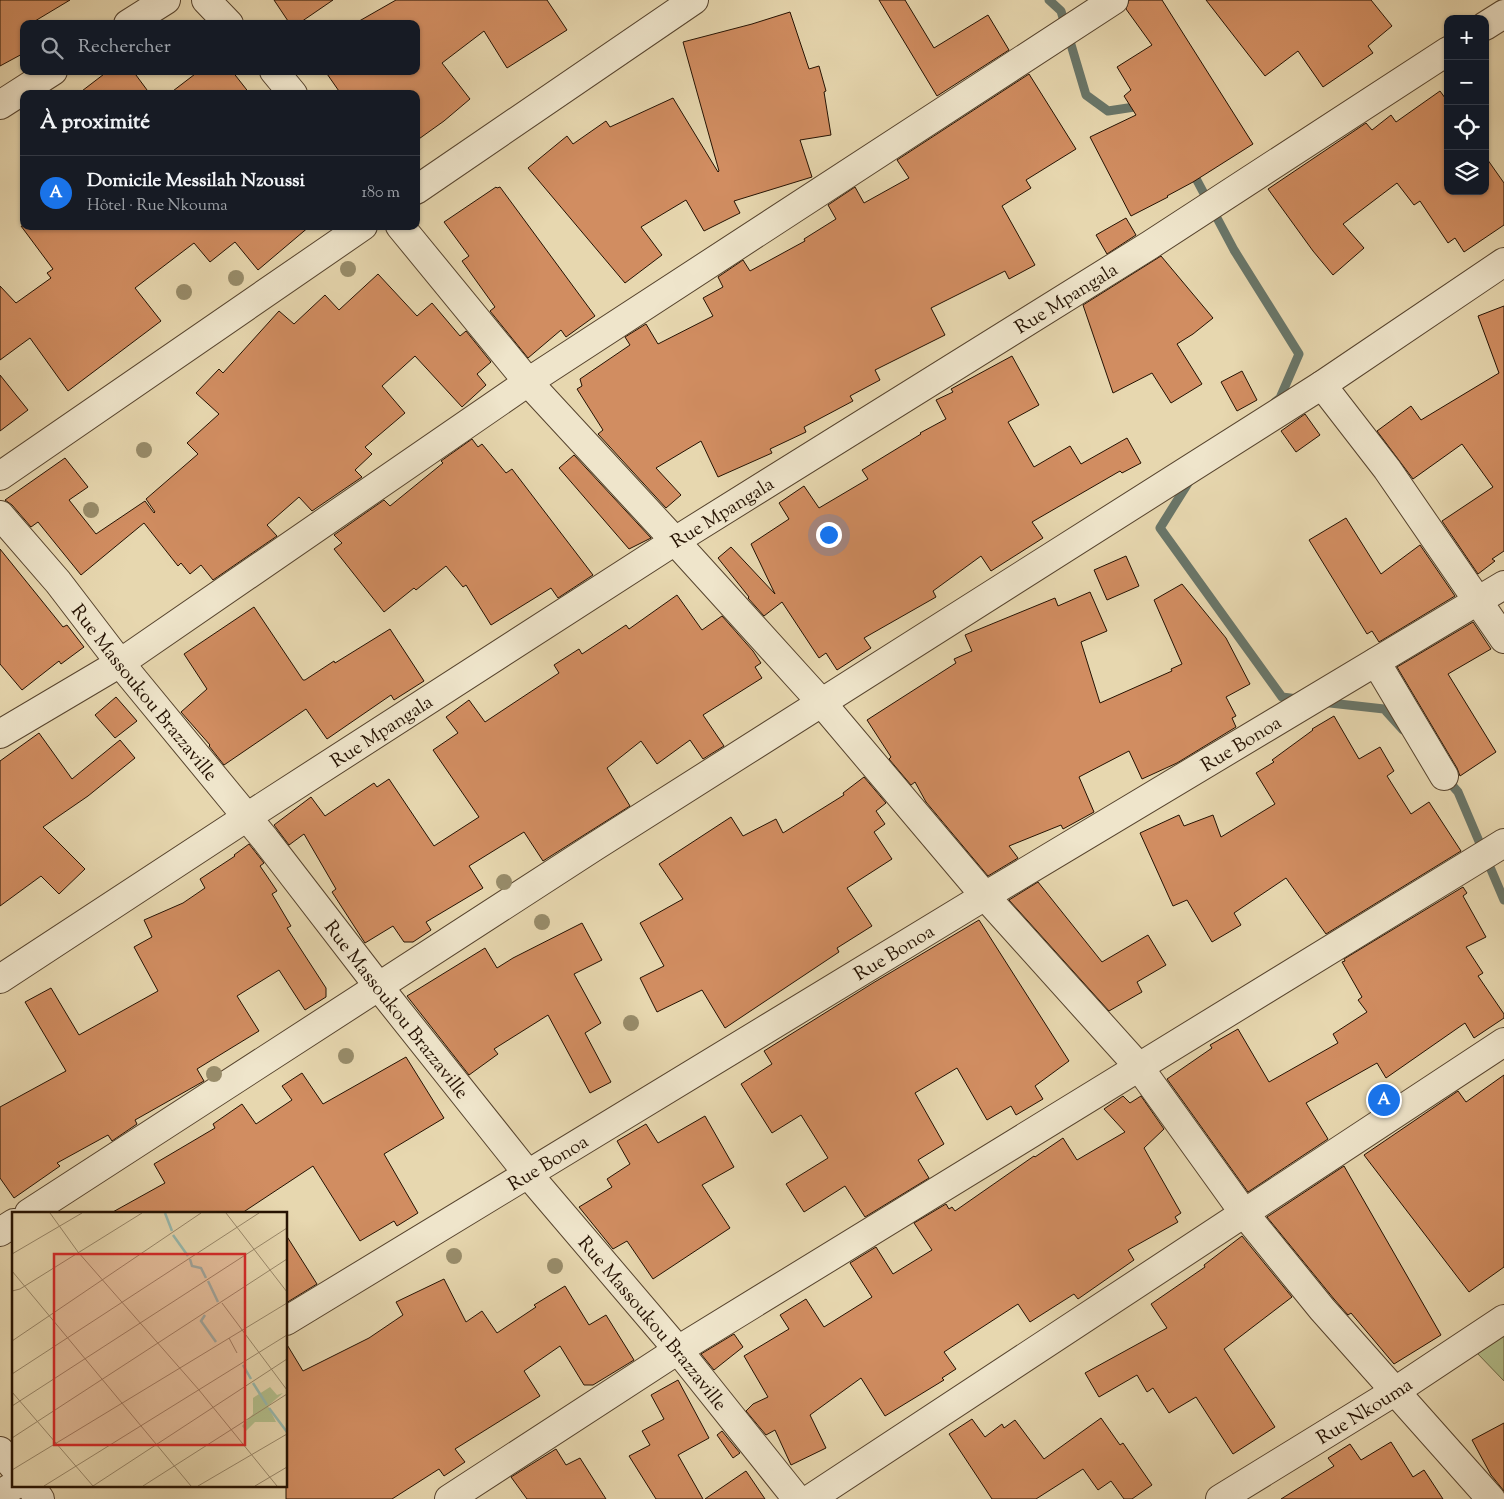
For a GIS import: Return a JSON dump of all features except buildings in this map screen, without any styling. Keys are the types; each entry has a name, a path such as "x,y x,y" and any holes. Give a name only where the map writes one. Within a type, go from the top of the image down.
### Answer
{"street":[{"path":"134,20 166,0"},
{"path":"206,0 225,20"},
{"path":"420,187 694,0"},
{"path":"0,734 120,662 528,382 1114,0"},
{"path":"1489,23 1504,14"},
{"name":"Rue Mpangala","path":"0,979 675,541 1150,245 1444,54"},
{"path":"23,90 47,75"},
{"path":"277,75 290,90"},
{"path":"0,105 20,92"},
{"path":"0,476 357,230"},
{"path":"403,230 528,382 821,702 985,896 1139,1068 1244,1213 1322,1309 1490,1499"},
{"path":"31,1212 821,702 1322,385 1504,262"},
{"path":"1322,385 1387,469 1504,639"},
{"name":"Rue Massoukou Brazzaville","path":"0,515 58,582 120,662 247,817 528,1174 678,1350 797,1499"},
{"name":"Rue Bonoa","path":"288,1320 985,896 1504,585"},
{"path":"1376,662 1444,776"},
{"path":"449,1499 678,1350 1504,844"},
{"path":"810,1499 1504,1042"},
{"path":"0,1232 12,1224"},
{"name":"Rue Nkouma","path":"1220,1499 1394,1392 1504,1319"},
{"path":"0,1451 12,1465"},
{"path":"0,1494 13,1486"},
{"path":"30,1486 40,1499"}],"green space":[{"path":"1504,1333 1504,1381 1477,1353"}],"waterway":[{"path":"1049,0 1061,11 1086,95 1108,111 1141,106"},
{"path":"1192,171 1234,250 1299,354 1280,398 1275,402"},
{"path":"1190,480 1160,528 1282,697 1298,699"},
{"path":"1321,702 1384,709 1403,730"},
{"path":"1445,777 1458,792 1504,900"}],"place":[{"name":"Domicile Messilah Nzoussi","path":"1384,1100"}]}
